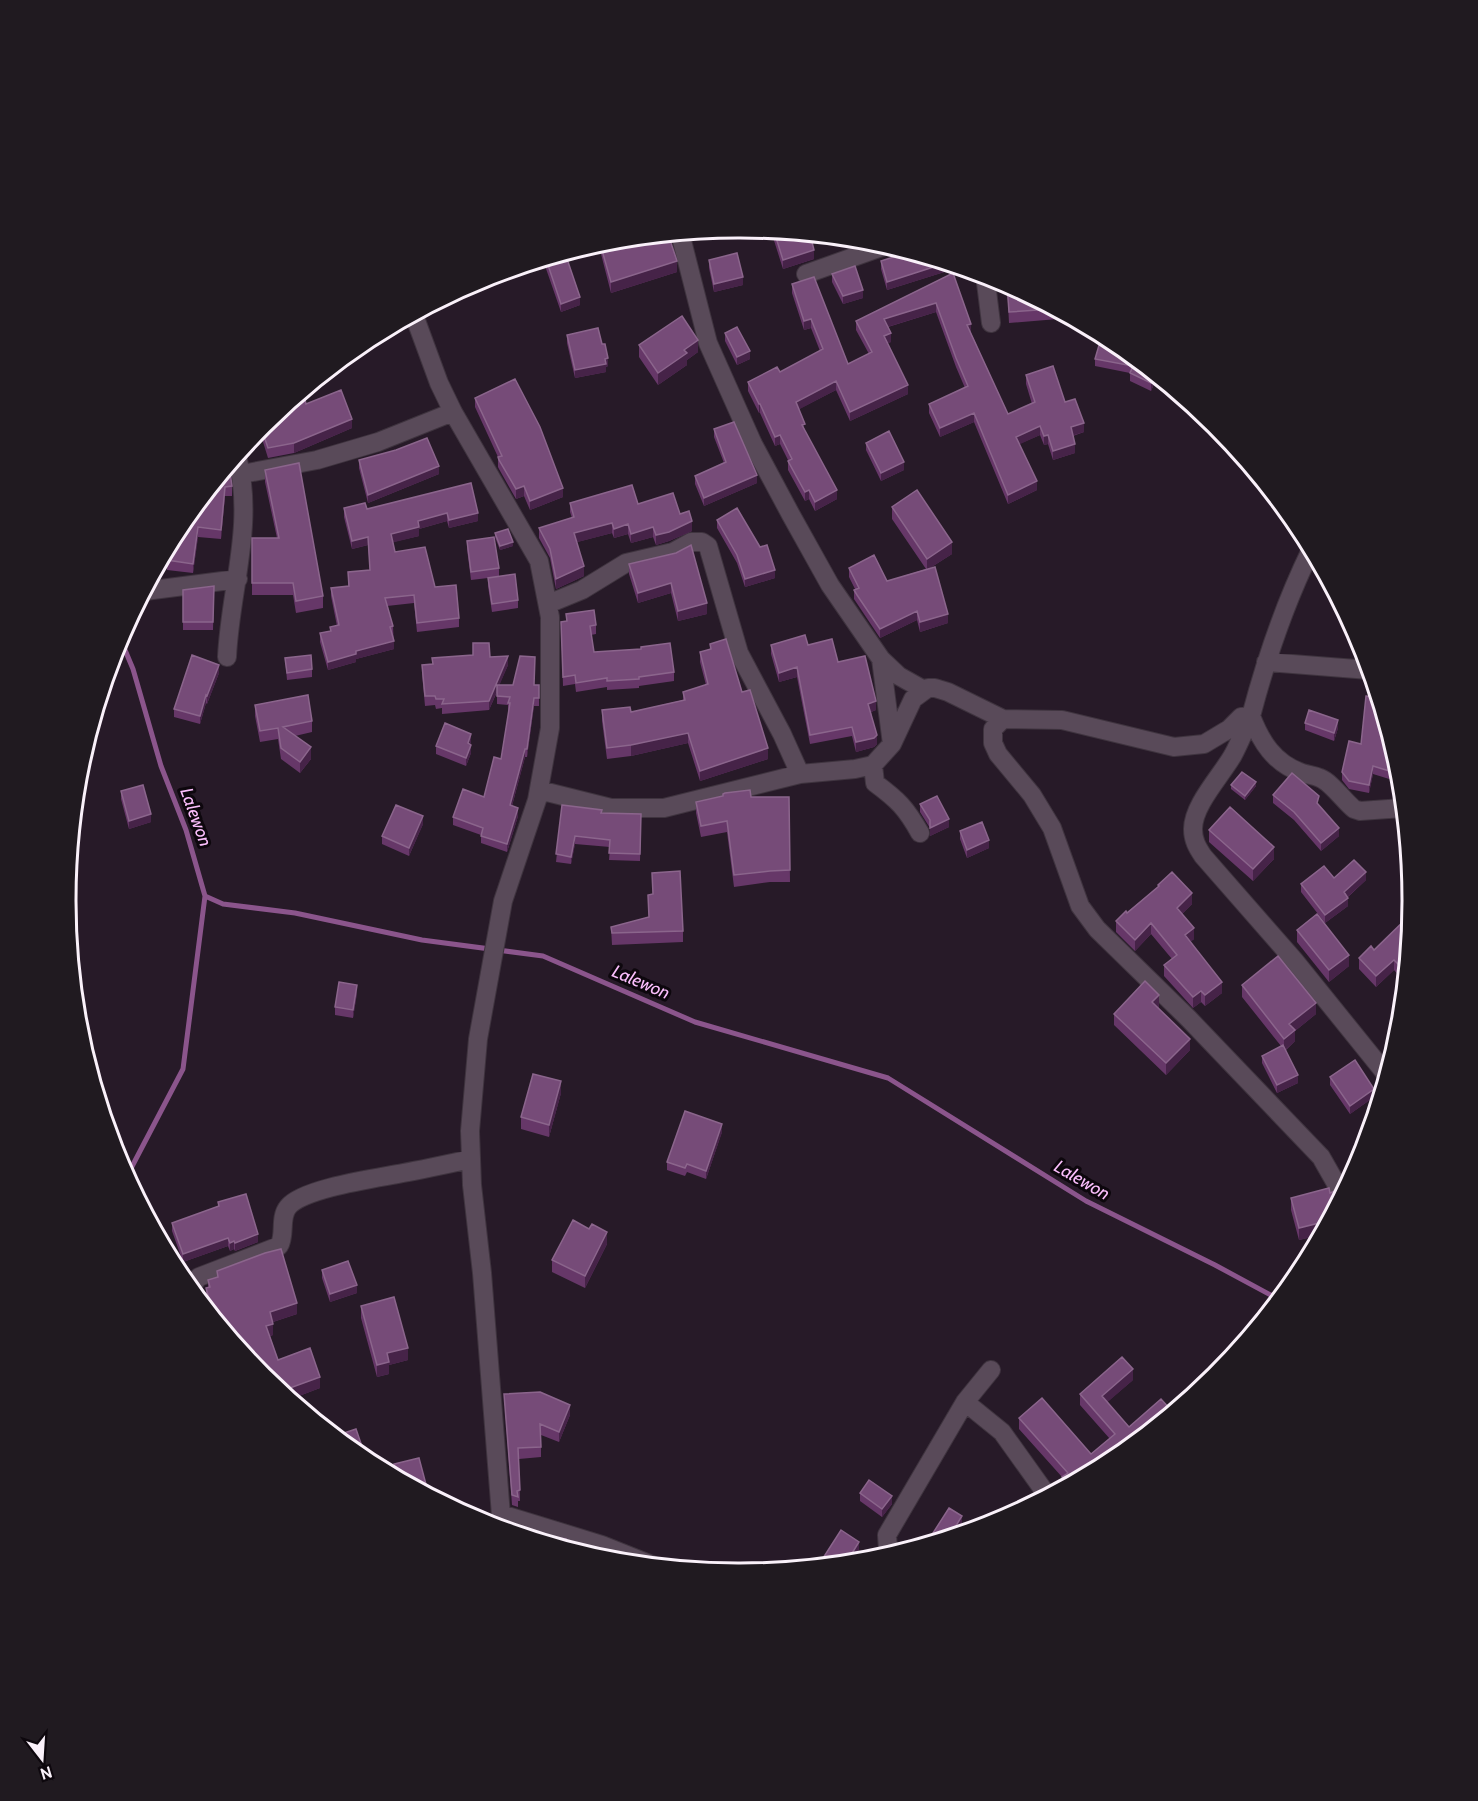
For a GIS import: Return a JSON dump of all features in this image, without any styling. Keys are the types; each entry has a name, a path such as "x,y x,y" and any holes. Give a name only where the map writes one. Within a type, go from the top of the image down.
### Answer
{"street":[{"path":"682,241 708,343 753,444 830,585 880,659 899,676 924,690"},
{"path":"806,274 869,251"},
{"path":"986,286 991,323"},
{"path":"417,322 439,383 453,412 539,561 550,617 550,728 539,790 503,901 478,1039 470,1131 472,1185 482,1273 501,1519"},
{"path":"242,474 316,460 378,442 453,412"},
{"path":"227,657 228,627 238,579 245,513 240,466"},
{"path":"548,604 582,590 626,563 674,552 691,542 702,542 708,546 739,653 782,734 800,774"},
{"path":"1307,559 1290,593 1266,662 1251,716 1233,754 1204,799 1196,816 1193,828 1195,843 1203,856 1294,960 1380,1067"},
{"path":"154,590 238,579"},
{"path":"880,659 892,744"},
{"path":"1266,662 1359,669"},
{"path":"539,790 611,808 664,808 800,774 873,765 892,744 914,699 924,690 935,687 1003,719 1062,720 1174,747 1204,744 1230,729 1241,717 1251,716"},
{"path":"1251,716 1267,750 1300,773 1322,778 1354,809 1359,811 1395,809"},
{"path":"1003,719 993,729 993,743 999,754 1032,795 1052,828 1080,906 1097,929 1189,1019 1321,1157 1337,1185"},
{"path":"873,765 875,783 906,809 920,833"},
{"path":"196,1280 199,1277 279,1246 282,1241 285,1212 292,1203 355,1180 399,1174 471,1159"},
{"path":"888,1545 887,1534 965,1402 991,1370"},
{"path":"965,1402 1002,1432 1043,1489"},
{"path":"518,1525 602,1545 618,1551"}],"building":[{"path":"776,239 812,243 814,250 783,260"},
{"path":"671,242 677,261 611,282 603,253"},
{"path":"737,253 743,277 714,284 709,260"},
{"path":"893,257 932,267 887,282 881,261"},
{"path":"568,261 580,297 561,304 549,267"},
{"path":"855,266 863,290 843,296 832,274"},
{"path":"953,273 971,324 967,325 1008,414 1035,402 1026,375 1053,366 1065,402 1075,399 1084,423 1071,427 1075,444 1053,451 1048,435 1044,436 1040,426 1016,437 1037,481 1008,495 974,413 940,428 929,404 968,386 936,303 884,319 891,333 884,336 908,385 850,412 836,381 796,402 805,424 802,425 837,490 815,502 809,490 805,492 788,461 792,459 780,435 775,437 748,382 777,367 780,372 823,349 811,319 804,321 792,284 814,277 848,364 872,352 856,321"},
{"path":"1008,295 1039,310 1009,312"},
{"path":"682,316 698,340 684,350 687,353 658,373 639,345"},
{"path":"737,327 750,351 737,357 725,333"},
{"path":"598,328 602,344 605,344 608,358 605,359 606,364 575,370 567,335"},
{"path":"1099,345 1128,365 1095,359"},
{"path":"1132,368 1151,382 1151,383 1130,373"},
{"path":"515,379 540,427 563,488 530,501 524,486 516,489 499,460 498,457 502,456 475,398"},
{"path":"341,390 352,419 294,443 268,448 265,439 304,400 306,404"},
{"path":"734,422 757,475 704,498 695,476 726,462 714,429"},
{"path":"889,431 904,462 881,473 866,443"},
{"path":"427,438 439,466 368,495 359,460 396,450"},
{"path":"299,463 323,596 296,601 293,583 252,583 252,538 279,538 265,470"},
{"path":"231,476 232,486 225,487 221,530 198,527 193,564 170,561 213,497"},
{"path":"471,483 478,513 449,520 447,513 418,521 419,527 391,534 395,552 425,547 435,587 456,585 459,618 417,623 414,595 385,598 393,626 390,627 394,641 356,651 356,654 328,662 320,633 331,631 330,627 339,625 331,588 349,586 348,572 370,570 368,537 352,541 344,508 365,503 367,509"},
{"path":"632,485 638,504 673,493 680,514 689,511 692,521 669,532 656,535 653,527 631,534 628,524 614,529 612,523 574,533 584,566 556,579 550,549 539,528 574,517 570,503"},
{"path":"917,490 952,542 927,559 892,507"},
{"path":"737,508 760,547 767,545 775,570 745,579 737,555 717,520"},
{"path":"508,529 513,542 500,546 495,533"},
{"path":"494,537 499,568 471,572 467,541"},
{"path":"691,545 707,603 678,611 671,583 638,593 629,564 676,553"},
{"path":"874,555 887,581 935,567 948,614 920,622 917,611 880,629 854,590 859,588 849,568"},
{"path":"515,574 518,600 492,604 488,578"},
{"path":"214,586 213,622 183,622 183,590"},
{"path":"594,610 596,625 590,626 594,652 641,649 641,647 670,643 674,672 639,677 639,679 607,681 607,678 576,683 575,675 563,677 561,622 567,621 566,614"},
{"path":"805,635 808,645 832,639 838,662 865,656 876,701 868,704 877,735 874,738 856,742 852,727 810,735 797,667 779,673 771,645"},
{"path":"726,639 742,692 750,690 768,748 700,771 688,733 607,748 602,710 630,707 631,712 685,700 683,692 708,684 700,652 711,649 710,644"},
{"path":"473,643 489,643 490,657 508,656 489,701 442,704 444,699 425,696 422,665 433,664 432,658 473,655"},
{"path":"192,655 219,665 200,716 174,709"},
{"path":"311,655 312,669 287,673 285,658"},
{"path":"520,656 535,657 534,685 539,685 539,698 534,698 527,749 525,749 510,805 518,808 507,844 481,836 483,828 453,817 463,789 484,797 494,757 501,759 510,697 497,696 497,685 513,685"},
{"path":"308,695 312,721 283,727 311,747 300,762 281,748 278,728 260,731 255,705"},
{"path":"1366,696 1369,696 1389,771 1373,766 1369,785 1349,781 1342,772 1349,741 1361,744"},
{"path":"1309,710 1338,720 1334,733 1305,723"},
{"path":"445,723 471,734 468,743 471,745 466,758 436,746"},
{"path":"1242,772 1256,782 1245,796 1231,785"},
{"path":"1292,773 1319,796 1317,803 1339,828 1321,843 1294,812 1273,795"},
{"path":"143,785 151,814 129,821 121,791"},
{"path":"750,790 751,797 789,797 790,870 734,875 727,821 701,826 696,802 723,796 725,793"},
{"path":"937,796 949,819 930,828 930,820 920,804"},
{"path":"396,805 423,816 409,848 382,836"},
{"path":"562,805 602,810 601,813 641,814 640,854 609,853 610,840 575,836 571,857 556,854"},
{"path":"1230,807 1274,847 1253,869 1209,830"},
{"path":"982,822 989,840 967,850 960,831"},
{"path":"1354,860 1366,872 1344,892 1348,898 1325,915 1301,884 1324,866 1334,878"},
{"path":"680,871 683,931 612,933 611,927 649,917 648,895 653,894 652,873"},
{"path":"1172,872 1192,893 1177,908 1194,928 1185,935 1222,982 1205,995 1201,991 1193,997 1164,965 1177,955 1151,923 1135,940 1116,921 1159,886"},
{"path":"1317,914 1349,955 1329,970 1297,930"},
{"path":"1401,924 1398,964 1394,960 1376,976 1359,958 1371,946 1374,950"},
{"path":"1278,956 1316,1003 1289,1024 1295,1030 1284,1039 1242,985"},
{"path":"1145,981 1159,995 1152,1002 1190,1039 1166,1063 1114,1014"},
{"path":"339,982 357,985 353,1010 335,1007"},
{"path":"1283,1045 1298,1075 1277,1085 1262,1056"},
{"path":"1355,1060 1374,1089 1350,1106 1330,1077"},
{"path":"533,1074 561,1081 549,1125 521,1117"},
{"path":"685,1111 722,1124 706,1171 687,1164 685,1168 667,1162"},
{"path":"1329,1188 1330,1193 1334,1191 1318,1223 1299,1228 1291,1198"},
{"path":"246,1194 258,1234 235,1243 234,1241 230,1243 228,1238 183,1254 172,1223 219,1206 218,1202"},
{"path":"573,1220 589,1229 592,1224 607,1232 585,1276 552,1260"},
{"path":"281,1249 297,1303 270,1312 273,1324 266,1326 278,1360 310,1348 320,1377 290,1388 241,1337 213,1304 206,1288 210,1287 208,1280 218,1277 217,1271"},
{"path":"348,1261 357,1285 330,1294 322,1270"},
{"path":"394,1297 408,1348 387,1353 389,1362 377,1365 361,1306"},
{"path":"1122,1357 1133,1369 1102,1396 1129,1427 1161,1399 1167,1406 1107,1451 1063,1478 1068,1473 1019,1418 1042,1398 1091,1454 1115,1434 1080,1394"},
{"path":"540,1392 570,1405 559,1432 540,1424 541,1447 518,1448 520,1490 517,1491 518,1497 512,1495 504,1394"},
{"path":"356,1429 361,1444 345,1433"},
{"path":"419,1458 426,1484 394,1466"},
{"path":"869,1480 892,1496 882,1509 860,1493"},
{"path":"949,1508 962,1516 955,1527 933,1534"},
{"path":"841,1530 859,1542 852,1553 823,1557"}],"waterway":[{"path":"125,651 133,669 161,766 186,830 205,896 183,1069 132,1166"},
{"name":"Lalewon","path":"205,896 223,904 295,913 422,940 543,956 695,1022 888,1078 1086,1201 1271,1295"}]}
